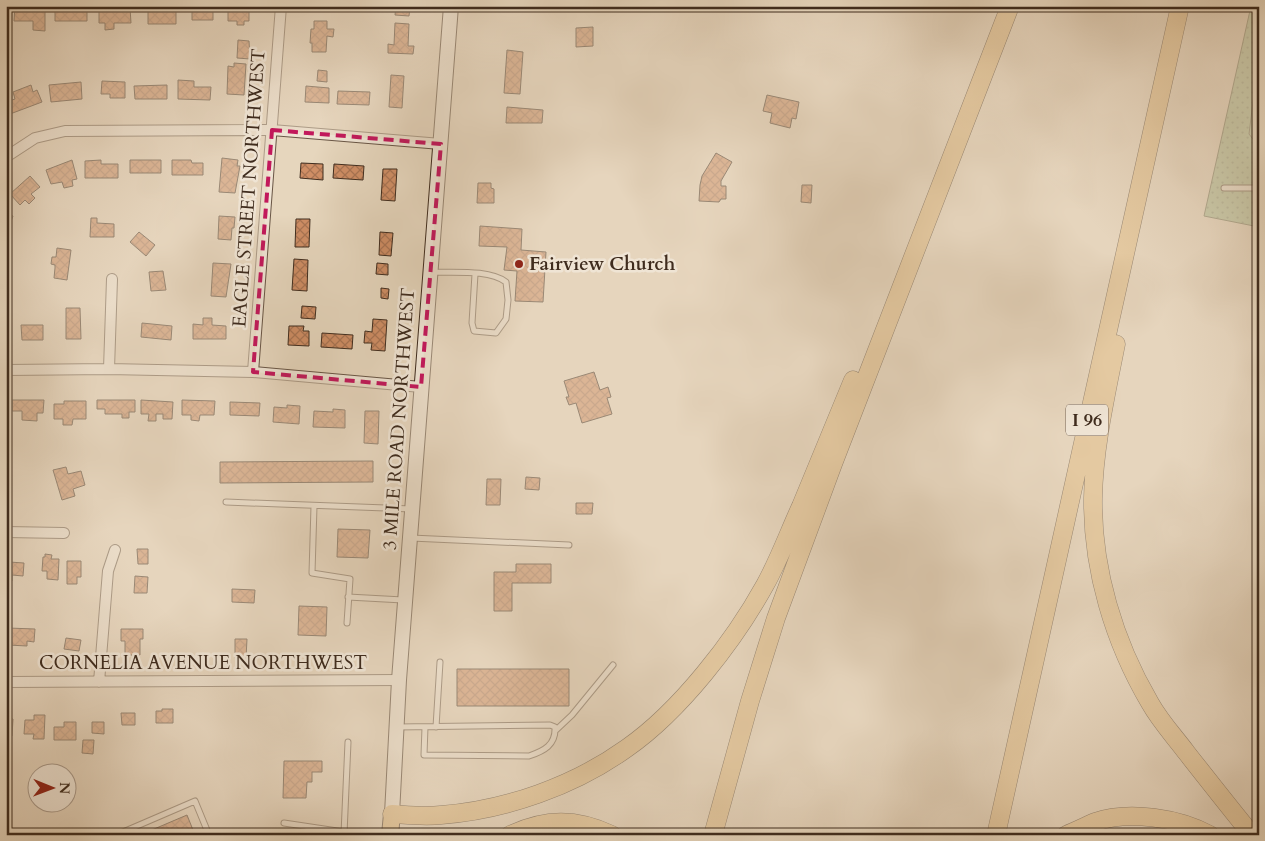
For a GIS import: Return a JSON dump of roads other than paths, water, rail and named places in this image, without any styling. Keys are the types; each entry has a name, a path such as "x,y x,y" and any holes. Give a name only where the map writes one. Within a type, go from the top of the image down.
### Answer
{"highway":[{"path":"713,835 750,701 776,618 1010,6"},
{"name":"I 96","path":"996,835 1180,6"},
{"path":"1133,212 1117,338 1095,468 1094,516 1101,574 1109,610 1121,645 1151,705 1215,790 1252,835"},
{"path":"392,814 440,815 468,811 504,804 554,788 589,772 628,748 683,696 717,657 746,618 766,583 781,552 868,346 900,292"},
{"name":"3 MILE ROAD NORTHWEST","path":"390,834 392,814"},
{"path":"1066,835 1097,822 1125,817 1151,817 1175,821 1210,835"},
{"path":"510,835 546,822 568,822 593,826 612,835"}],"main road":[{"name":"3 MILE ROAD NORTHWEST","path":"392,814 399,680 451,6"}],"street":[{"name":"EAGLE STREET NORTHWEST","path":"253,372 281,6"},
{"path":"6,157 35,138 64,131 272,130 441,144"},
{"path":"109,369 112,279"},
{"path":"6,370 109,369 253,372 421,387"},
{"path":"6,532 64,533"},
{"path":"99,682 108,571 115,550"},
{"name":"CORNELIA AVENUE NORTHWEST","path":"6,682 399,680"}],"lane":[{"path":"1224,188 1259,188"},
{"path":"430,272 475,274 498,276 506,282 508,300 506,319 496,333 474,331 472,323 475,274"},
{"path":"226,502 412,510"},
{"path":"314,506 312,573 350,579 347,623"},
{"path":"410,538 569,545"},
{"path":"348,598 405,601"},
{"path":"436,726 440,662"},
{"path":"424,727 424,756 529,756 542,752 551,744 555,731 572,715 613,665"},
{"path":"397,727 550,725 555,727 555,731"},
{"path":"344,833 348,742"},
{"path":"116,835 195,801 209,835"},
{"path":"284,823 344,833 390,834"}],"place":[{"name":"Fairview Church","path":"519,264"}]}
